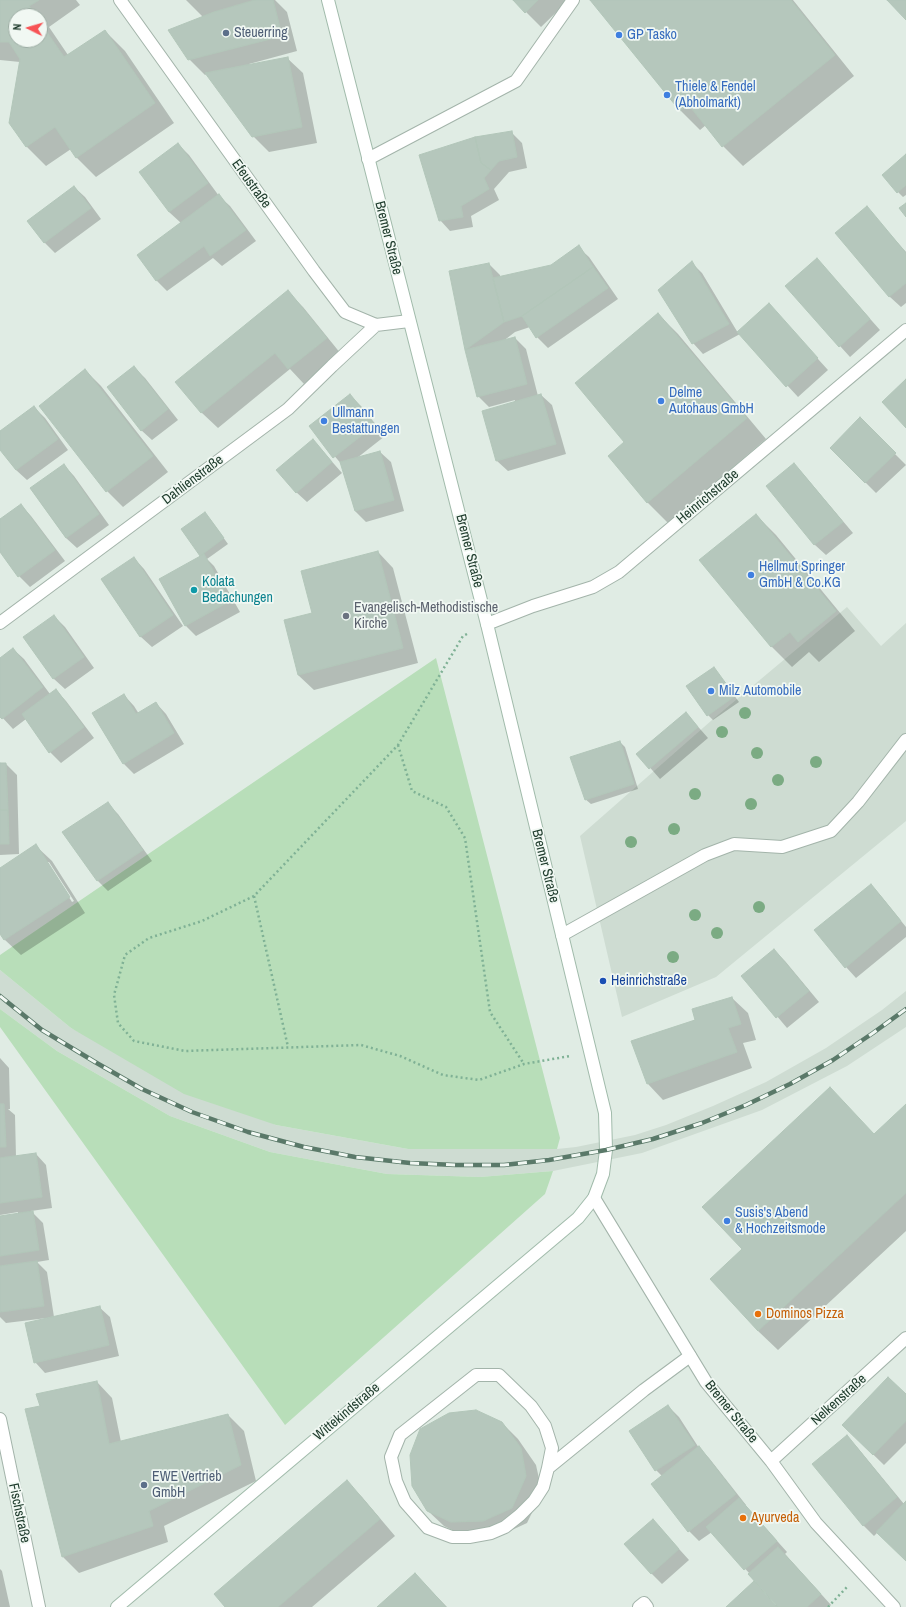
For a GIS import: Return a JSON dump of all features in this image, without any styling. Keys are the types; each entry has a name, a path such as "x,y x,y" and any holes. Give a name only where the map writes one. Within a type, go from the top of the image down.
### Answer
{"street":[{"name":"Efeustraße","path":"120,0 309,265 345,312 376,325 409,321"},
{"name":"Bremer Straße","path":"328,0 487,624 605,1113 606,1150 603,1174 594,1198 578,1218"},
{"path":"368,159 516,81 573,0"},
{"name":"Dahlienstraße","path":"0,623 288,408 376,325"},
{"name":"Heinrichstraße","path":"487,624 533,606 593,587 619,572 906,330"},
{"path":"562,935 705,855 734,844 782,847 831,831 858,802 906,740"},
{"name":"Bremer Straße","path":"594,1198 706,1382 771,1461 816,1523 894,1607"},
{"name":"Wittekindstraße","path":"117,1607 578,1218"},
{"name":"Nelkenstraße","path":"771,1461 906,1338"},
{"path":"548,1468 552,1448 545,1426 532,1406 499,1375 476,1375 400,1435 391,1457 396,1481 405,1502 428,1528 452,1537 469,1537 491,1532 505,1526 520,1515 534,1501 543,1487 548,1468 644,1390 690,1356"},
{"name":"Fischstraße","path":"0,1419 39,1607"},
{"path":"639,1607 644,1603 647,1607"}],"path":[{"path":"487,624 463,636 398,745 254,896 202,921 149,938 125,954 114,995 118,1023 134,1041 185,1051 361,1045 400,1056 444,1075 479,1080 524,1064 591,1053"},
{"path":"398,745 412,791 446,807 465,838 490,1012 524,1064"},
{"path":"254,896 288,1047"},
{"path":"828,1607 861,1573"}],"shaded area":[{"path":"847,607 881,646 906,623 906,821 716,977 622,1017 580,836 712,720"},
{"path":"0,970 71,1028 276,1125 408,1149 557,1149 576,1147 635,1135 666,1125 713,1106 766,1082 826,1048 882,1010 906,991 906,1027 847,1066 762,1110 642,1153 553,1171 480,1177 387,1174 270,1152 170,1116 57,1051 0,1009"}],"green space":[{"path":"436,658 560,1138 557,1149 408,1149 276,1125 184,1094 71,1028 0,970 0,955"},
{"path":"0,1009 57,1051 170,1116 270,1152 387,1174 480,1177 553,1171 545,1194 285,1425 0,1027"}],"building":[{"path":"0,0 39,0 29,6 30,8 8,8 8,42 0,42"},
{"name":"Steuerring","path":"255,0 273,0 282,36 188,60 168,30 214,12"},
{"path":"513,0 538,0 525,13"},
{"path":"590,0 791,0 835,55 722,147 688,104 680,111"},
{"path":"887,0 906,0 906,20"},
{"path":"105,30 155,103 76,158 55,127 26,147 9,123 20,59 13,48 48,48 48,34 64,57"},
{"path":"288,57 302,127 252,137 205,73"},
{"path":"512,131 517,157 499,161 491,170 481,163 475,137"},
{"path":"475,137 481,163 491,170 484,178 489,189 461,206 463,217 439,221 419,155"},
{"path":"178,143 208,183 169,212 139,172"},
{"path":"906,154 906,185 897,193 882,175"},
{"path":"74,186 91,208 44,243 27,221"},
{"path":"219,194 246,230 210,256 204,246 156,281 137,255"},
{"path":"906,203 906,217 899,208"},
{"path":"867,206 906,253 906,283 889,297 835,233"},
{"path":"579,245 593,267 522,316 504,322 493,278 551,265"},
{"path":"817,258 870,319 839,347 785,286"},
{"path":"692,261 729,324 692,344 658,290"},
{"path":"489,263 504,322 465,350 449,271"},
{"path":"593,267 608,288 536,338 522,316"},
{"path":"288,290 327,338 288,369 275,353 201,413 175,382"},
{"path":"769,303 818,358 786,387 737,332"},
{"name":"Delme Autohaus GmbH","path":"658,313 747,418 647,503 608,456 624,442 575,383"},
{"path":"515,337 527,384 477,397 465,350"},
{"path":"134,366 168,409 141,431 107,387"},
{"path":"85,369 153,456 106,492 39,406"},
{"path":"906,379 906,428 882,402"},
{"path":"350,394 375,425 333,458 309,426"},
{"path":"541,394 556,444 496,461 482,411"},
{"path":"34,406 58,439 16,470 0,450 0,431"},
{"path":"860,417 896,453 865,483 830,448"},
{"path":"313,439 332,462 296,493 276,470"},
{"path":"380,451 394,500 355,511 340,462"},
{"path":"794,463 843,522 814,545 766,486"},
{"path":"64,464 99,514 66,538 30,488"},
{"path":"21,504 55,550 18,577 0,552 0,519"},
{"path":"205,512 224,538 200,556 181,529"},
{"path":"756,514 836,611 798,642 790,632 771,647 699,560"},
{"name":"Evangelisch-Methodistische Kirche","path":"378,551 403,648 298,675 284,620 312,613 301,571"},
{"name":"Kolata Bedachungen","path":"204,554 230,601 185,626 159,579"},
{"path":"134,557 173,615 140,637 101,579"},
{"path":"54,615 84,657 53,679 23,637"},
{"path":"13,648 43,687 2,719 0,717 0,658"},
{"name":"Milz Automobile","path":"714,667 735,696 707,716 686,686"},
{"path":"56,689 84,727 49,753 22,714"},
{"path":"124,694 136,714 156,702 174,733 123,764 92,713"},
{"path":"686,712 698,727 649,769 636,754"},
{"path":"620,741 634,784 585,800 570,757"},
{"path":"0,763 6,763 8,810 0,810"},
{"path":"108,802 143,850 97,881 62,832"},
{"path":"0,810 8,810 9,844 0,844"},
{"path":"36,844 70,897 4,940 0,934 0,868"},
{"path":"871,884 901,921 845,968 814,930"},
{"path":"774,949 809,991 776,1018 741,976"},
{"path":"732,997 741,1024 728,1028 737,1052 647,1084 631,1041 695,1020 692,1009"},
{"path":"830,1087 874,1134 906,1104 906,1193 758,1331 710,1279 742,1249 702,1207"},
{"path":"0,1104 4,1104 6,1147 0,1147"},
{"path":"36,1153 42,1197 0,1203 0,1158"},
{"path":"33,1211 39,1250 0,1256 0,1216"},
{"path":"37,1261 44,1306 0,1312 0,1266"},
{"path":"100,1306 109,1345 34,1363 25,1323"},
{"path":"888,1377 906,1394 906,1421 873,1455 842,1425"},
{"path":"97,1381 109,1444 228,1414 241,1465 149,1511 153,1526 62,1557 25,1409 40,1406 36,1394"},
{"path":"668,1405 695,1445 655,1471 629,1431"},
{"path":"476,1410 502,1422 521,1448 526,1476 512,1508 483,1521 451,1522 427,1511 412,1486 410,1455 420,1429 449,1413"},
{"path":"847,1435 897,1497 863,1526 812,1464"},
{"path":"699,1446 736,1494 688,1532 651,1484"},
{"path":"347,1480 380,1519 278,1607 225,1607 214,1594"},
{"path":"739,1498 777,1541 744,1570 706,1527"},
{"path":"906,1501 906,1561 876,1532"},
{"path":"653,1519 679,1549 651,1574 624,1544"},
{"path":"778,1547 821,1594 807,1607 778,1607 748,1574"},
{"path":"415,1573 446,1607 377,1607"},
{"path":"754,1581 777,1607 726,1607"}],"railway":[{"path":"0,996 42,1030 142,1089 192,1112 248,1132 304,1147 355,1157 410,1163 456,1165 504,1165 549,1160 606,1150 653,1139 702,1123 746,1105 790,1084 833,1060 906,1009"}],"place":[{"name":"Steuerring","path":"226,33"},
{"name":"GP Tasko","path":"619,35"},
{"name":"Thiele & Fendel (Abholmarkt)","path":"667,95"},
{"name":"Delme Autohaus GmbH","path":"661,401"},
{"name":"Ullmann Bestattungen","path":"324,421"},
{"name":"Hellmut Springer GmbH & Co.KG","path":"751,575"},
{"name":"Kolata Bedachungen","path":"194,590"},
{"name":"Evangelisch-Methodistische Kirche","path":"346,616"},
{"name":"Milz Automobile","path":"711,691"},
{"name":"Heinrichstraße","path":"603,981"},
{"name":"Susis's Abend & Hochzeitsmode","path":"727,1221"},
{"name":"Dominos Pizza","path":"758,1314"},
{"name":"EWE Vertrieb GmbH","path":"144,1485"},
{"name":"Ayurveda","path":"743,1518"}]}
